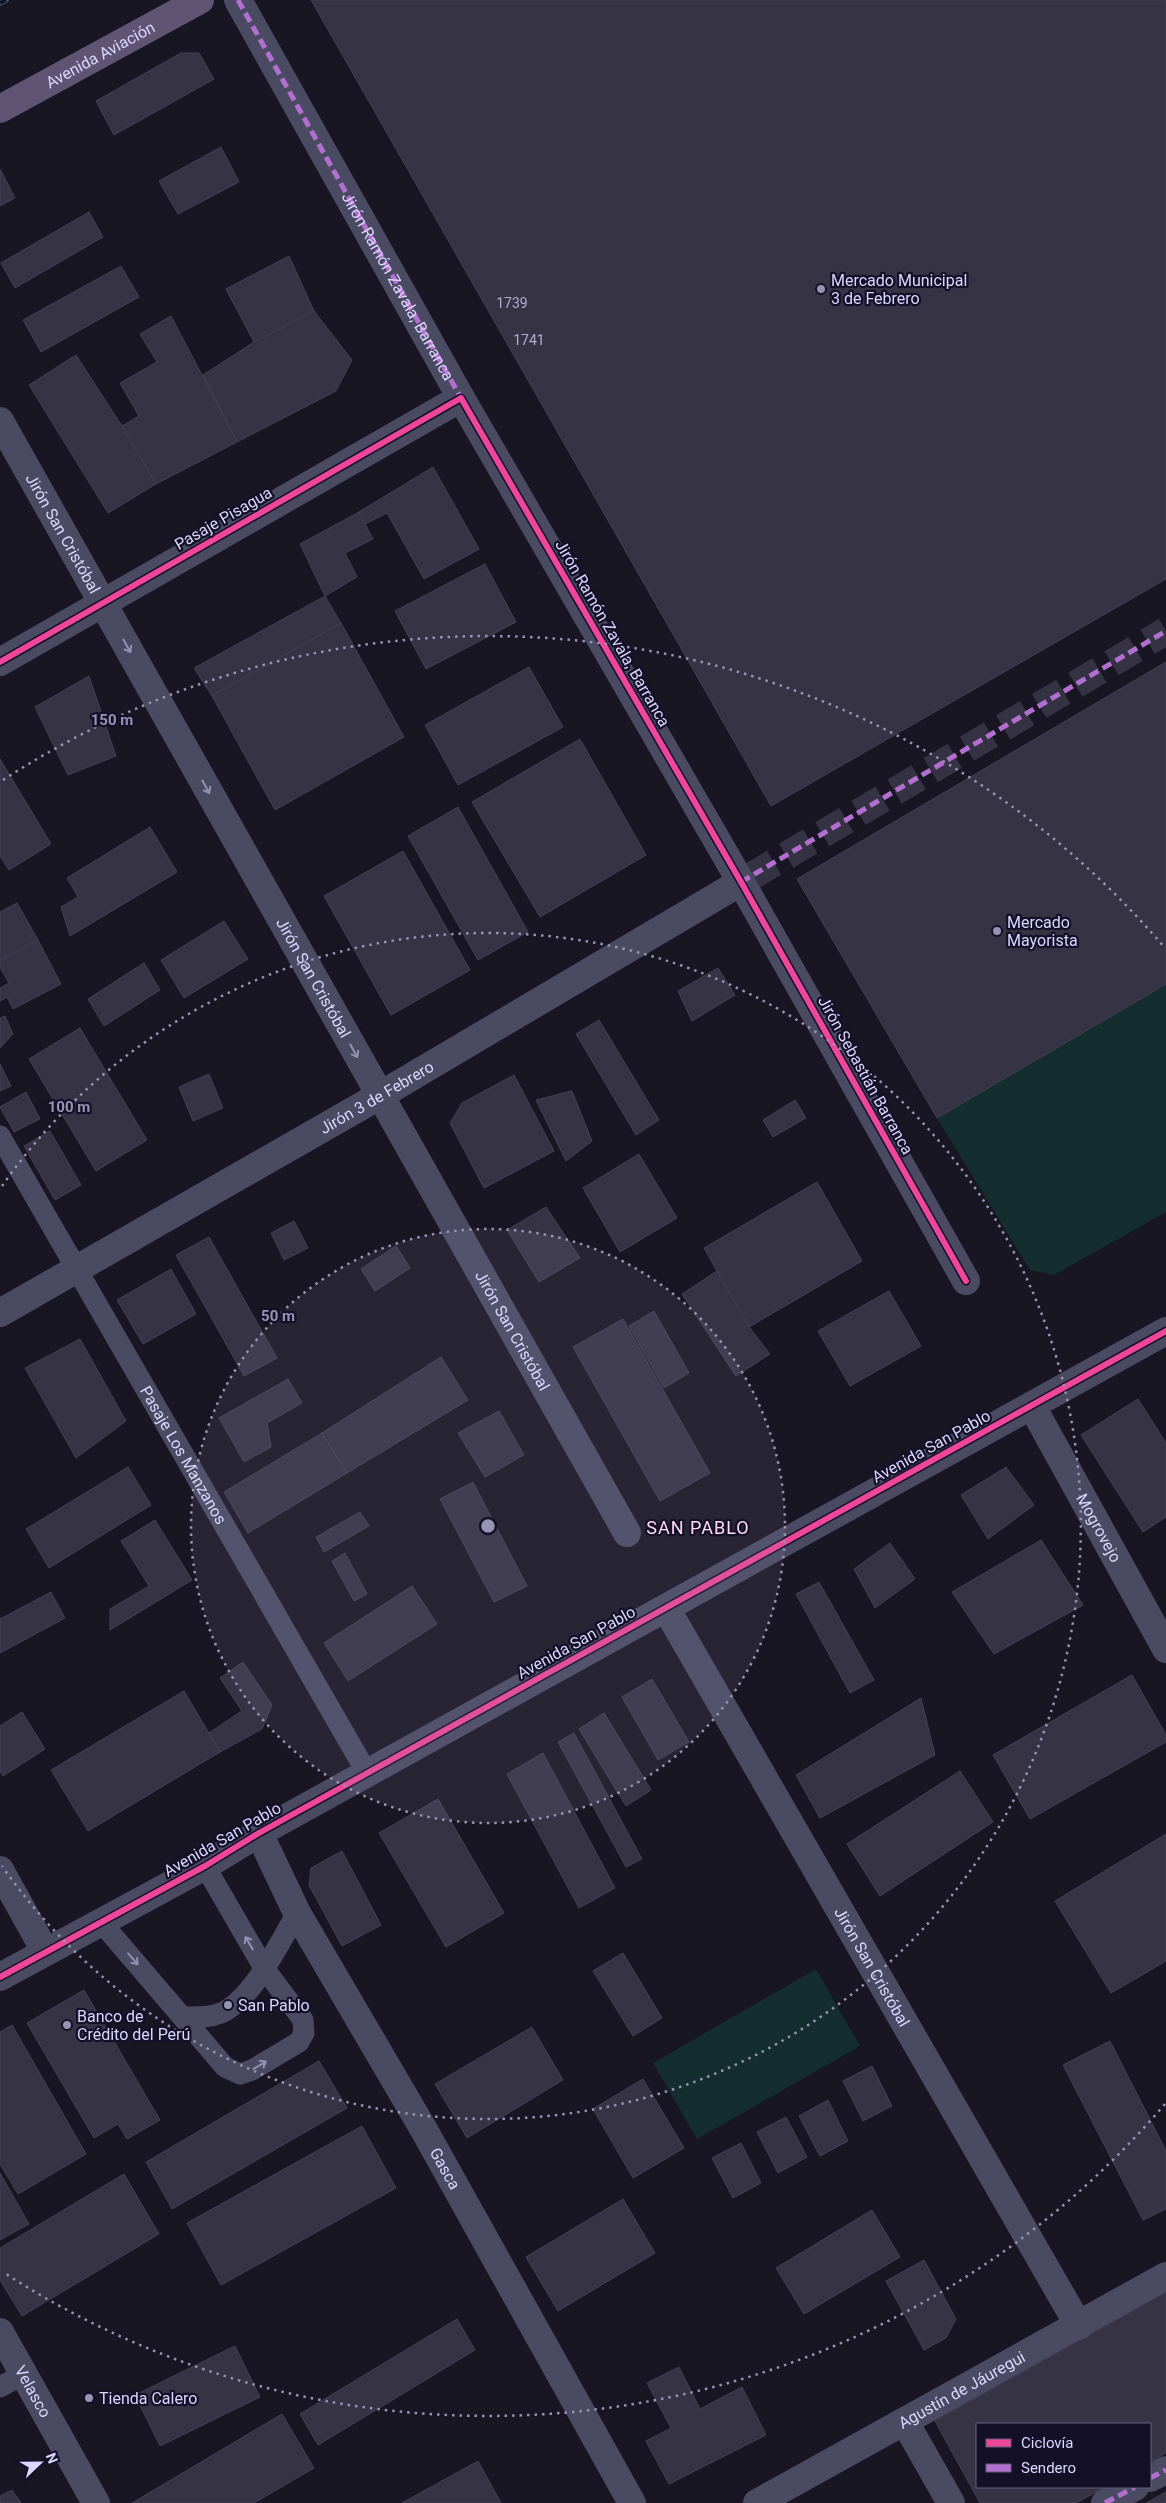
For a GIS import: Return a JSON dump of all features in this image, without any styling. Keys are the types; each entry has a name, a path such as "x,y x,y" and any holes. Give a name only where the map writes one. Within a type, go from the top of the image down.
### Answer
{"main road":[{"name":"Avenida Aviación","path":"0,109 200,0"}],"street":[{"name":"Jirón Ramón Zavala, Barranca","path":"238,0 461,398 745,879"},
{"name":"Pasaje Pisagua","path":"0,662 461,398"},
{"name":"Jirón San Cristóbal","path":"0,421 627,1533"},
{"name":"Jirón 3 de Febrero","path":"0,1313 379,1096 745,879"},
{"name":"Jirón Sebastián Barranca","path":"745,879 966,1281"},
{"name":"Avenida San Pablo","path":"0,1977 204,1866 259,1833 1166,1331"},
{"name":"Mogrovejo","path":"1032,1406 1166,1648"},
{"name":"Jirón San Cristóbal","path":"666,1608 1079,2326"},
{"name":"Gasca","path":"259,1833 297,1913 424,2130 632,2503"},
{"path":"0,1870 45,1951"},
{"name":"Agustín de Jáuregui","path":"757,2503 1166,2276"},
{"name":"Velasco","path":"0,2332 96,2503"},
{"path":"905,2422 952,2503"},
{"path":"1151,2478 1166,2470"},
{"path":"1105,2503 1133,2488"}],"lane":[{"name":"Pasaje Los Manzanos","path":"0,1136 367,1773"},
{"path":"101,1922 225,2067 240,2074 252,2070 299,2042 304,2033 303,2020 264,1968 204,1866"},
{"path":"183,2016 202,2017 222,2013 248,1992 297,1913"},
{"path":"0,2387 24,2374"}],"green space":[{"path":"1166,984 1166,1212 1054,1275 1030,1270 937,1118"},
{"path":"816,1969 860,2046 697,2139 653,2063"}],"building":[{"name":"Mercado Municipal 3 de Febrero","path":"311,0 1166,0 1166,579 771,806"},
{"path":"181,53 199,53 214,79 114,135 96,101"},
{"path":"221,147 239,182 178,214 159,181"},
{"path":"0,169 15,198 0,206"},
{"path":"89,212 103,237 15,288 1,263"},
{"path":"289,256 314,311 254,342 226,289"},
{"path":"121,266 139,297 41,352 23,320"},
{"path":"314,311 352,360 336,391 237,442 203,375 254,342"},
{"path":"171,316 237,442 156,484 122,426 139,416 120,383 157,362 140,334"},
{"path":"76,355 122,426 156,484 108,513 29,385"},
{"path":"433,467 479,549 424,579 387,513 365,524 359,512"},
{"path":"359,512 373,539 345,553 357,577 325,596 300,544"},
{"path":"485,564 516,622 426,669 395,611"},
{"path":"325,596 341,623 212,696 194,668"},
{"path":"341,623 404,737 275,810 212,696"},
{"name":"Mercado Mayorista","path":"1166,662 1166,984 937,1118 797,879"},
{"path":"529,667 563,727 458,785 425,725"},
{"path":"89,676 116,756 68,775 35,707"},
{"path":"580,739 646,855 540,917 472,802"},
{"path":"0,759 51,844 9,870 0,856"},
{"path":"458,807 528,932 478,960 408,836"},
{"path":"150,827 177,872 70,936 61,907 78,897 67,878"},
{"path":"403,851 470,970 391,1015 324,896"},
{"path":"17,903 38,940 0,961 0,912"},
{"path":"224,921 248,959 184,998 161,960"},
{"path":"38,940 61,984 13,1009 7,997 0,1001 0,988 9,983 0,967 0,961"},
{"path":"144,963 160,990 104,1026 88,999"},
{"path":"718,968 735,995 692,1021 678,991"},
{"path":"5,1016 13,1034 0,1048 0,1018"},
{"path":"599,1020 659,1120 636,1135 576,1034"},
{"path":"80,1028 147,1140 96,1171 29,1059"},
{"path":"0,1064 11,1086 0,1091"},
{"path":"209,1074 223,1108 193,1121 179,1087"},
{"path":"514,1075 554,1151 484,1188 450,1123 462,1103"},
{"path":"572,1091 592,1141 566,1161 536,1100"},
{"path":"26,1092 40,1119 14,1132 0,1107"},
{"path":"795,1100 806,1118 773,1137 763,1120"},
{"path":"50,1131 81,1185 55,1200 24,1146"},
{"path":"639,1154 677,1218 620,1252 583,1188"},
{"path":"817,1182 862,1261 749,1327 704,1248"},
{"path":"546,1207 580,1258 539,1282 507,1230"},
{"path":"294,1221 308,1248 284,1260 271,1233"},
{"path":"209,1237 277,1358 244,1376 176,1255"},
{"path":"396,1246 410,1268 375,1291 361,1269"},
{"path":"171,1269 196,1314 143,1344 117,1300"},
{"path":"717,1271 749,1327 770,1354 736,1376 682,1294"},
{"path":"889,1291 921,1346 850,1386 818,1331"},
{"path":"654,1311 689,1373 664,1388 629,1326"},
{"path":"623,1319 710,1473 660,1501 573,1347"},
{"path":"80,1339 126,1421 76,1458 25,1368"},
{"path":"441,1357 468,1400 347,1473 322,1433"},
{"path":"288,1379 302,1403 267,1423 271,1447 244,1462 219,1418"},
{"path":"1138,1399 1166,1443 1166,1517 1143,1532 1081,1435"},
{"path":"499,1411 524,1455 485,1477 458,1433"},
{"path":"322,1433 347,1473 248,1533 224,1492"},
{"path":"128,1467 151,1505 49,1568 26,1529"},
{"path":"1006,1467 1034,1505 988,1539 961,1495"},
{"path":"473,1482 527,1586 494,1602 440,1499"},
{"path":"360,1512 369,1526 324,1552 316,1537"},
{"path":"155,1520 192,1580 110,1630 110,1609 149,1586 121,1541"},
{"path":"1041,1540 1083,1605 994,1654 952,1592"},
{"path":"890,1543 915,1579 875,1608 854,1569"},
{"path":"345,1553 367,1594 354,1601 332,1561"},
{"path":"819,1582 874,1680 850,1693 796,1594"},
{"path":"412,1586 437,1624 348,1681 324,1643"},
{"path":"51,1592 65,1618 0,1653 0,1619"},
{"path":"243,1662 272,1705 262,1729 220,1752 209,1733 242,1711 220,1678"},
{"path":"1132,1675 1166,1735 1166,1742 1030,1819 993,1755"},
{"path":"652,1679 689,1742 658,1760 622,1697"},
{"path":"184,1691 220,1752 88,1831 51,1770"},
{"path":"921,1698 935,1755 820,1818 796,1775"},
{"path":"22,1712 45,1749 3,1776 0,1771 0,1726"},
{"path":"604,1713 651,1790 626,1806 579,1729"},
{"path":"574,1733 642,1859 626,1867 558,1742"},
{"path":"543,1753 615,1888 579,1908 507,1774"},
{"path":"960,1771 993,1822 880,1896 847,1844"},
{"path":"438,1799 504,1913 446,1947 379,1833"},
{"path":"1166,1834 1166,1961 1111,1993 1055,1901"},
{"path":"342,1851 381,1925 342,1946 309,1885 311,1868"},
{"path":"623,1953 662,2018 633,2036 593,1971"},
{"path":"84,1990 160,2120 127,2139 118,2124 94,2138 27,2023"},
{"path":"12,2025 86,2154 18,2194 0,2164 0,2032"},
{"path":"532,2027 563,2080 467,2138 435,2084"},
{"path":"1110,2041 1166,2151 1166,2209 1143,2220 1063,2065"},
{"path":"319,2061 347,2108 172,2209 146,2162"},
{"path":"872,2066 892,2106 863,2121 843,2081"},
{"path":"643,2079 684,2148 633,2178 593,2109"},
{"path":"828,2100 848,2141 820,2156 799,2116"},
{"path":"786,2117 807,2157 778,2173 757,2132"},
{"path":"362,2126 396,2188 221,2285 187,2223"},
{"path":"741,2143 761,2183 733,2198 712,2158"},
{"path":"0,2173 29,2224 0,2240"},
{"path":"124,2174 159,2234 22,2316 0,2280 0,2248"},
{"path":"623,2199 655,2253 558,2311 526,2257"},
{"path":"872,2210 900,2257 804,2314 776,2268"},
{"path":"924,2260 956,2319 946,2338 924,2350 886,2281"},
{"path":"1166,2292 1166,2453 1151,2461 1151,2423 976,2423 976,2488 1103,2488 1076,2503 980,2503 935,2421"},
{"path":"457,2319 475,2350 318,2445 300,2414"},
{"path":"235,2346 260,2397 160,2446 135,2395"},
{"path":"679,2367 700,2409 742,2387 766,2435 669,2484 646,2441 671,2428 647,2383"},
{"path":"282,2414 314,2468 254,2503 132,2503"},
{"path":"478,2461 501,2503 402,2503"},
{"path":"12,2490 21,2503 0,2503 0,2496"},
{"path":"1166,2492 1166,2503 1146,2503"}],"tunnel":[{"path":"750,877 1166,631"}],"railway":[{"path":"0,3 6,0"}],"marked path":[{"path":"238,0 461,398"},
{"path":"741,882 1166,631"},
{"path":"1151,2478 1166,2470"},
{"path":"1105,2503 1133,2488"}],"cycle path":[{"path":"0,662 461,398 741,882 966,1281"},
{"path":"0,1977 205,1866 259,1833 1166,1331"}],"place":[{"name":"Mercado Municipal 3 de Febrero","path":"821,289"},
{"name":"Mercado Mayorista","path":"997,931"},
{"name":"San Pablo","path":"228,2005"},
{"name":"Banco de Crédito del Perú","path":"67,2025"},
{"name":"Tienda Calero","path":"89,2398"}],"district":[{"name":"SAN PABLO","path":"698,1528"}]}
